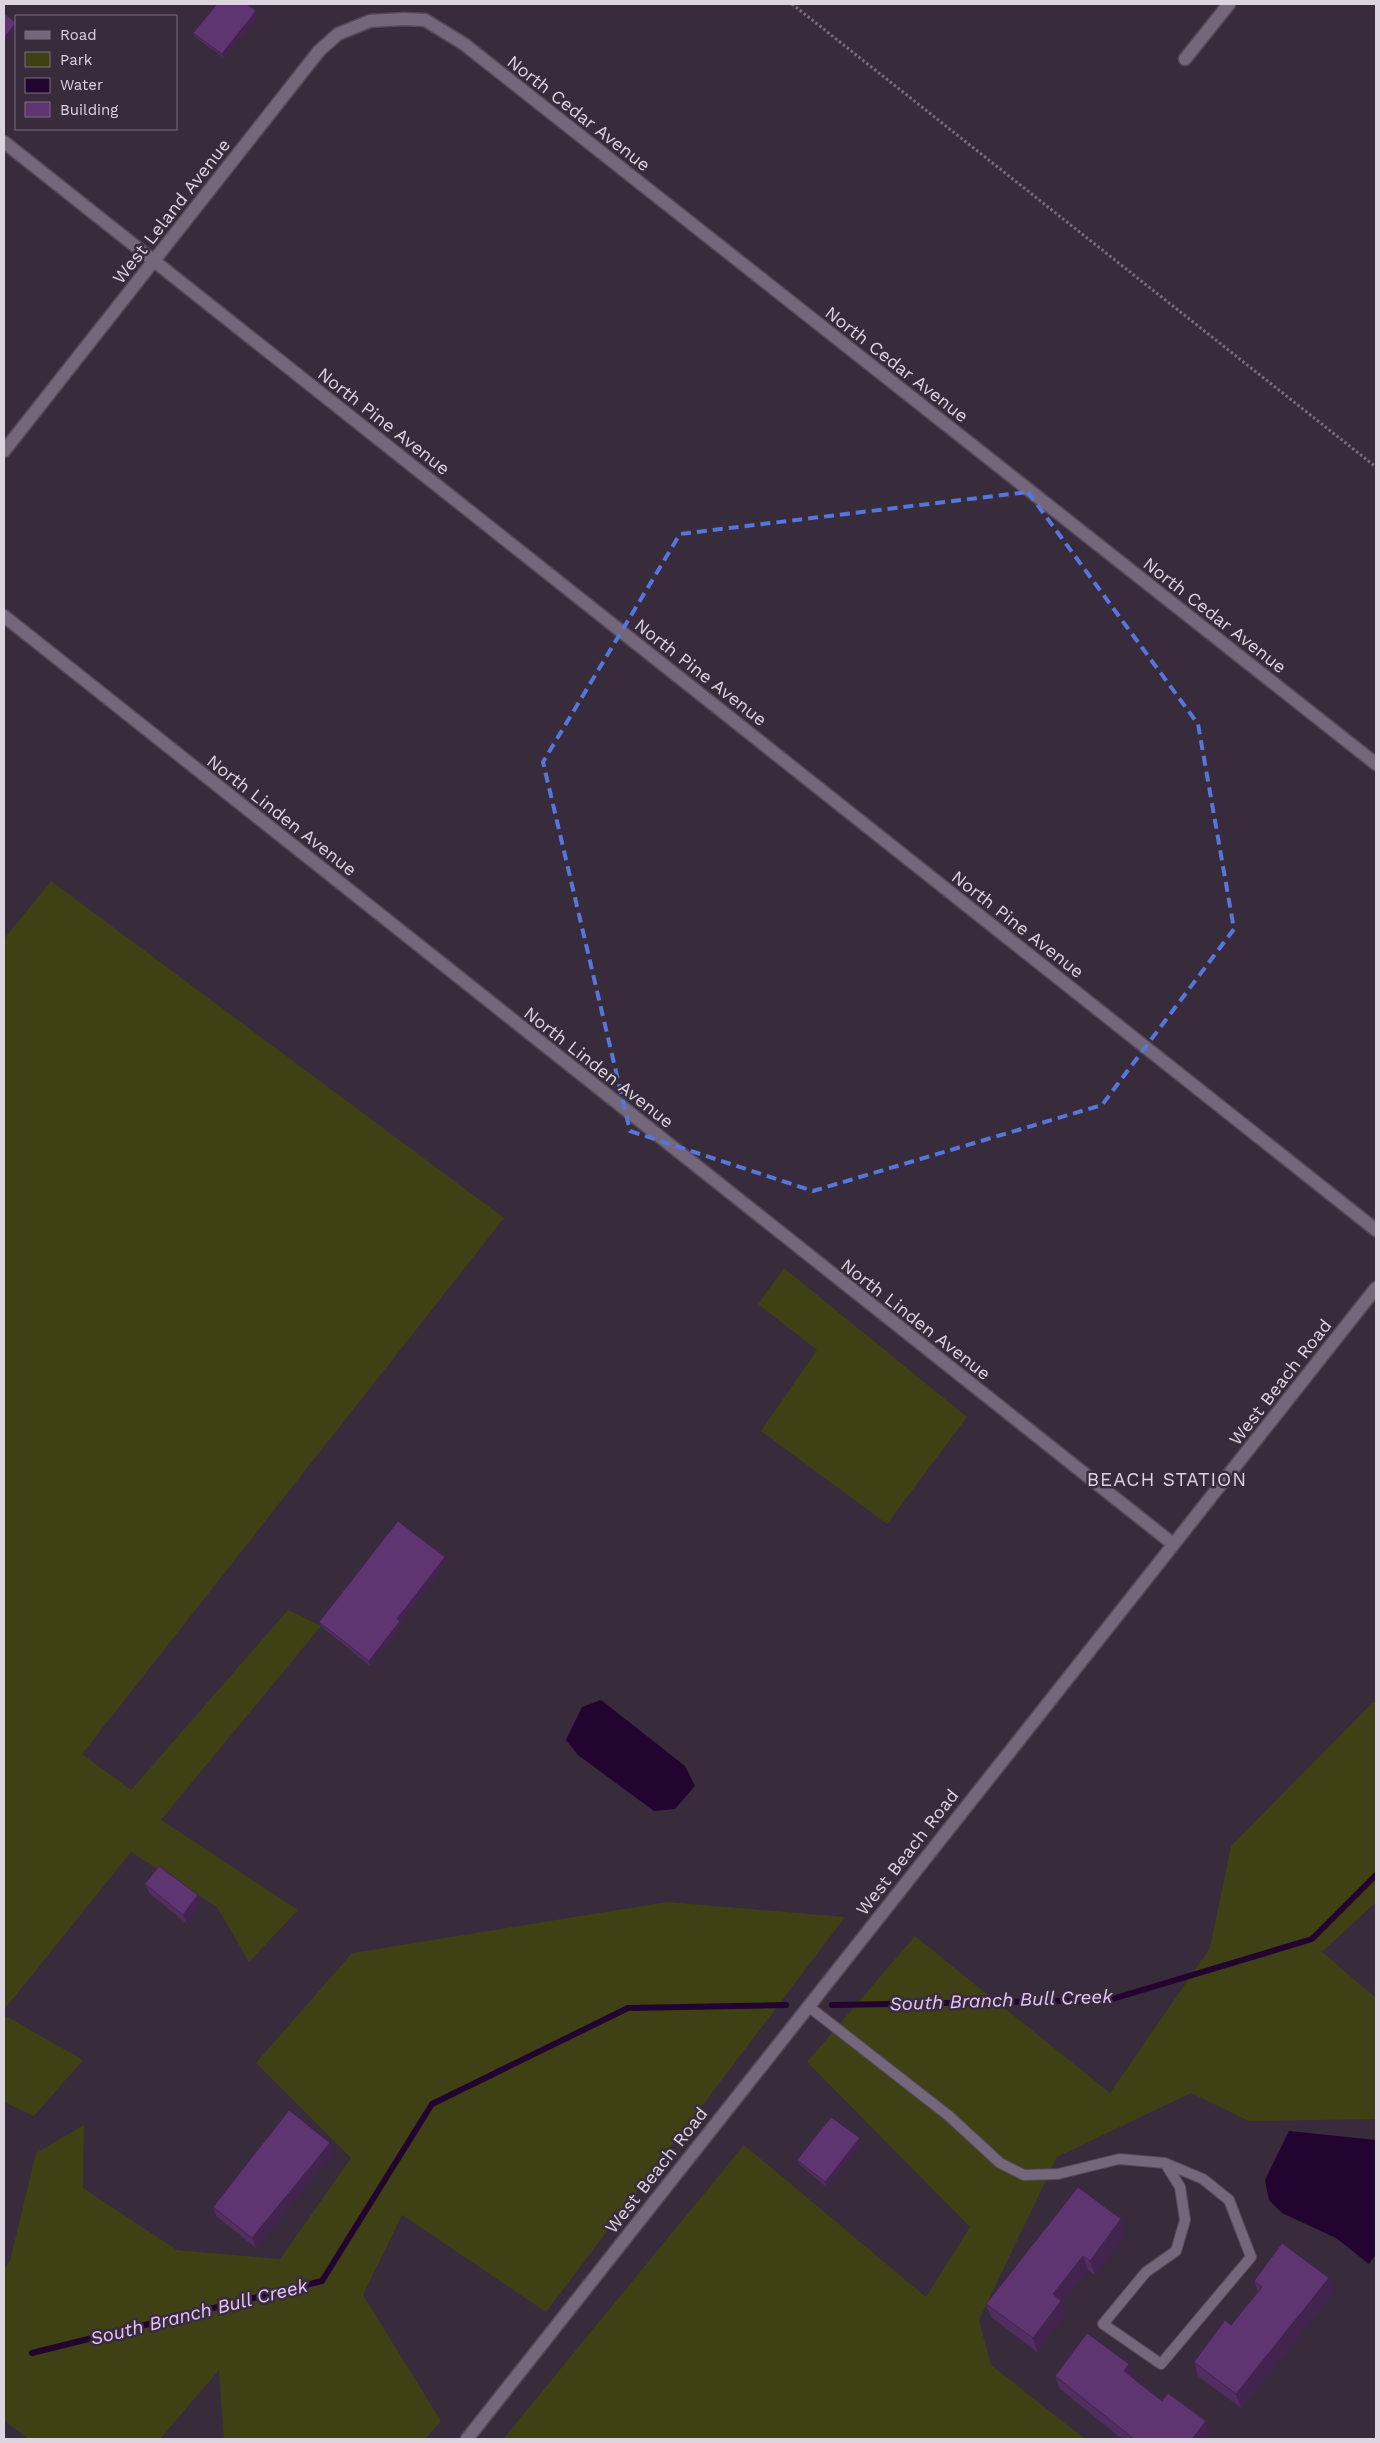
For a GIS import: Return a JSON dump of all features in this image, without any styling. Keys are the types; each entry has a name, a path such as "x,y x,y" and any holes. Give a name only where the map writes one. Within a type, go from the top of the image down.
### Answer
{"street":[{"path":"1185,59 1229,4"},
{"name":"West Leland Avenue","path":"4,452 319,51 338,34 370,21 385,20"},
{"name":"North Cedar Avenue","path":"385,20 425,20 464,44 1376,764"},
{"name":"North Pine Avenue","path":"4,142 1376,1230"},
{"name":"North Linden Avenue","path":"4,616 1173,1544"},
{"name":"West Beach Road","path":"467,2439 1376,1288"}],"lane":[{"path":"808,2006 949,2116 1000,2163 1024,2175 1058,2174 1119,2159 1165,2163 1203,2180 1229,2200 1251,2257 1161,2364 1104,2324 1146,2272 1176,2251 1185,2220 1180,2187 1165,2163"}],"path":[{"path":"792,4 1376,467"}],"highlighted area":[{"path":"1028,492 1198,724 1234,929 1102,1105 813,1191 630,1131 543,762 680,534"}],"green space":[{"path":"51,881 504,1218 82,1754 131,1790 288,1610 321,1626 161,1820 298,1910 249,1962 217,1907 131,1852 4,2010 4,939"},
{"path":"784,1268 967,1417 887,1524 761,1431 817,1350 758,1304"},
{"path":"1376,1702 1376,1902 1322,1952 1376,1998 1376,2119 1249,2121 1191,2093 1057,2157 979,2320 991,2365 1085,2439 503,2439 744,2145 926,2297 970,2227 807,2062 915,1936 1110,2093 1210,1948 1231,1846 1372,1703"},
{"path":"667,1902 845,1917 546,2312 402,2215 363,2295 441,2421 425,2439 224,2439 219,2370 160,2439 28,2439 4,2420 4,2268 10,2261 36,2153 84,2125 83,2188 177,2250 280,2259 351,2158 256,2063 352,1953"},
{"path":"4,2015 83,2060 34,2116 4,2102"}],"water":[{"path":"601,1700 685,1766 695,1786 675,1809 654,1811 578,1755 566,1740 582,1707"},
{"path":"1289,2131 1376,2140 1376,2254 1369,2264 1336,2238 1282,2213 1269,2200 1265,2180"}],"building":[{"path":"217,4 247,4 256,11 222,54 193,33"},
{"path":"4,13 15,24 4,38"},
{"path":"398,1521 445,1557 397,1619 400,1621 369,1661 319,1622"},
{"path":"159,1866 198,1895 183,1915 145,1884"},
{"path":"289,2110 330,2143 252,2238 213,2207"},
{"path":"831,2117 860,2138 825,2182 797,2160"},
{"path":"1078,2187 1121,2219 1090,2261 1083,2256 1053,2294 1061,2301 1033,2338 986,2304"},
{"path":"1282,2243 1329,2278 1236,2394 1194,2362 1225,2320 1231,2325 1262,2287 1254,2281"},
{"path":"1087,2333 1129,2364 1124,2371 1162,2401 1168,2393 1206,2421 1192,2439 1134,2439 1055,2376"}],"waterway":[{"name":"South Branch Bull Creek","path":"832,2005 1109,2000 1312,1939 1376,1875"},
{"name":"South Branch Bull Creek","path":"32,2353 322,2281 432,2104 628,2008 786,2005"}],"district":[{"name":"BEACH STATION","path":"1167,1479"}]}
